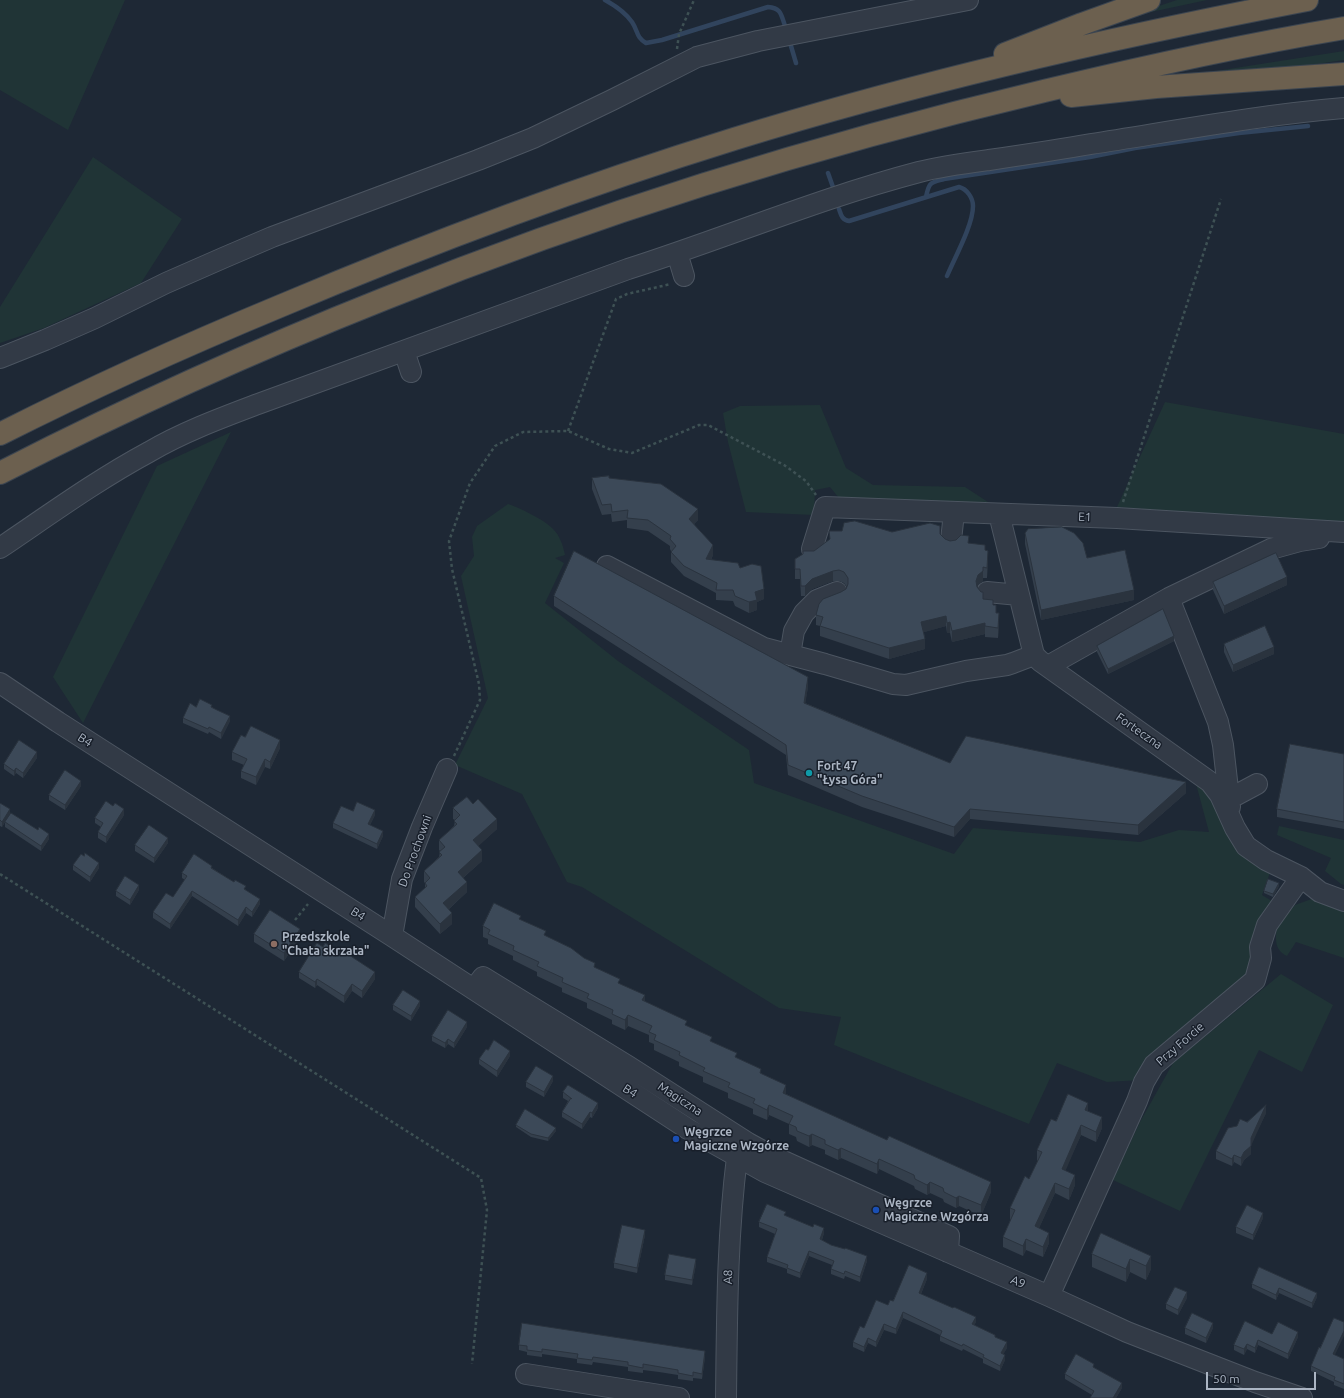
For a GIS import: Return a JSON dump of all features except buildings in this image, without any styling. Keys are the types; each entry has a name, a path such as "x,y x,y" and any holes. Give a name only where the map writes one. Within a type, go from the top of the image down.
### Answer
{"highway":[{"path":"926,85 1082,24 1149,0"},
{"path":"0,434 123,374 240,322 355,274 512,214 610,179 736,138 926,85 1096,43 1222,16 1307,0"},
{"path":"0,473 55,445 191,381 266,348 385,298 510,251 616,214 754,169 860,138 979,106 1123,72 1226,50 1344,28"},
{"path":"979,106 1156,87 1344,74"}],"street":[{"path":"0,358 95,318 166,283 230,255 533,138 697,57 731,47 968,0"},
{"path":"0,548 109,474 150,451 201,427 258,404 628,269 833,198 920,172 952,165 1090,145 1215,124 1308,111 1344,108"},
{"path":"677,253 684,276"},
{"path":"404,351 411,372"},
{"path":"812,549 825,508"},
{"name":"E1","path":"825,508 1117,518 1344,533"},
{"path":"951,540 954,513"},
{"path":"999,514 1019,595 1048,660"},
{"path":"606,566 764,648 893,684 906,685 966,671 1014,663 1048,660 1169,598 1271,549 1300,541 1344,533"},
{"path":"790,655 794,631 804,613 817,600 837,592"},
{"path":"986,592 1019,595"},
{"path":"1169,598 1218,722 1223,745 1228,799 1235,828"},
{"name":"Forteczna","path":"1048,660 1210,782 1220,795 1235,828 1246,846 1266,860 1301,877 1320,892 1344,901"},
{"name":"B4","path":"0,683 688,1129 738,1157"},
{"name":"Do Prochowni","path":"392,936 402,879 422,827 448,769"},
{"path":"1228,799 1257,784"},
{"name":"Przy Forcie","path":"1049,1296 1137,1101 1144,1082 1154,1065 1255,980 1261,958 1260,947 1267,925 1301,877"},
{"name":"Magiczna","path":"474,989 484,977 634,1069 748,1143 768,1154 949,1236 948,1252"},
{"name":"A9","path":"738,1157 779,1179 1049,1296 1126,1332 1255,1382 1302,1398"},
{"name":"A8","path":"726,1398 728,1261 731,1210 738,1157"},
{"path":"526,1374 679,1398"}],"path":[{"path":"675,67 679,34 694,0"},
{"path":"1117,518 1221,199"},
{"path":"568,431 616,299 627,294 667,286 677,282 684,276"},
{"path":"448,769 480,700 479,684 452,569 449,541 470,484 495,446 523,432 568,431 610,449 632,454 699,425 708,425 784,464 806,481 825,508"},
{"path":"0,874 481,1178 487,1210 472,1364"},
{"path":"295,920 308,904"}],"green space":[{"path":"0,0 125,0 68,130 0,90"},
{"path":"1177,0 1207,0 1123,18"},
{"path":"1344,51 1344,60 1296,67 1216,71"},
{"path":"93,157 182,219 141,283 44,328 0,343 0,307"},
{"path":"1165,402 1344,434 1344,524 1117,507"},
{"path":"820,405 846,468 873,485 965,487 988,502 843,503 830,487 815,490 814,515 746,512 728,442 723,413 740,406"},
{"path":"231,432 83,723 53,677 157,466"},
{"path":"508,504 519,508 544,522 558,535 562,544 565,555 555,558 564,563 545,603 618,661 749,750 754,783 954,854 973,828 1140,842 1179,830 1209,832 1195,780 1272,867 1262,895 1275,903 1252,974 1141,1080 1107,1082 1057,1063 1029,1124 834,1045 841,1017 779,1008 582,887 567,882 522,794 455,765 488,698 461,576 474,556 472,537 477,526"},
{"path":"1279,826 1344,840 1344,885 1325,871 1331,858 1277,835"},
{"path":"1317,897 1344,907 1344,958 1296,942 1287,956 1279,950 1277,946 1277,924 1295,905"},
{"path":"1281,974 1333,1005 1302,1072 1259,1050 1180,1211 1113,1180 1140,1122 1173,1063"}],"waterway":[{"path":"605,0 617,7 626,15 634,25 639,36 646,43 662,40 768,7 776,9 780,12 785,26"},
{"path":"791,46 796,63"},
{"path":"926,197 929,186 936,181 944,179 1090,157 1135,148 1239,133 1308,126"},
{"path":"828,173 834,190"},
{"path":"839,209 843,218 849,221 959,187 962,188 969,194 972,200 972,214 963,241 947,276"}],"place":[{"name":"Fort 47 \"Łysa Góra\"","path":"809,773"},
{"name":"Przedszkole \"Chata skrzata\"","path":"274,944"},
{"name":"Węgrzce Magiczne Wzgórze","path":"676,1139"},
{"name":"Węgrzce Magiczne Wzgórza","path":"876,1210"}]}
